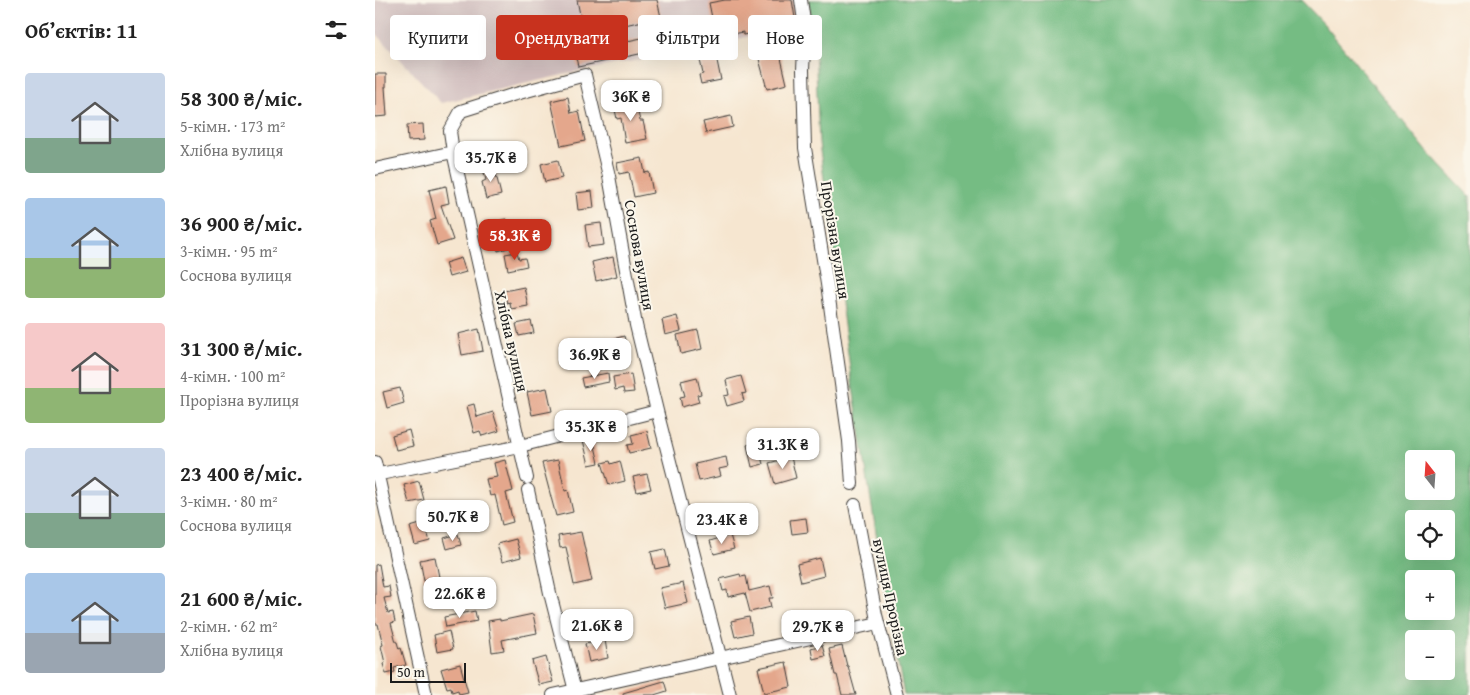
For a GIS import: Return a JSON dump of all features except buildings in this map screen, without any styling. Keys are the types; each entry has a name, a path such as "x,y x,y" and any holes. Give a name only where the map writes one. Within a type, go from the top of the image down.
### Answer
{"street":[{"name":"Прорізна вулиця","path":"801,0 805,28 803,70 805,148 848,431 852,484"},
{"name":"Соснова вулиця","path":"453,152 450,130 461,111 585,75 609,176 636,325 730,695"},
{"path":"375,168 453,152"},
{"name":"Хлібна вулиця","path":"453,152 520,446 549,593 575,692"},
{"path":"426,695 376,470 520,446 657,411"},
{"name":"вулиця Прорізна","path":"855,505 878,623 897,695"},
{"path":"553,695 575,692 720,657 878,623"}],"shaded area":[{"path":"375,0 796,0 798,15 748,15 748,37 738,39 738,15 638,15 639,60 575,72 441,103 401,60 486,60 486,15 390,15 390,48 375,32"}],"green space":[{"path":"808,0 1301,0 1323,23 1426,150 1470,197 1470,695 904,695 890,620 851,375 819,143 815,60 822,60 822,15 811,15"}]}
